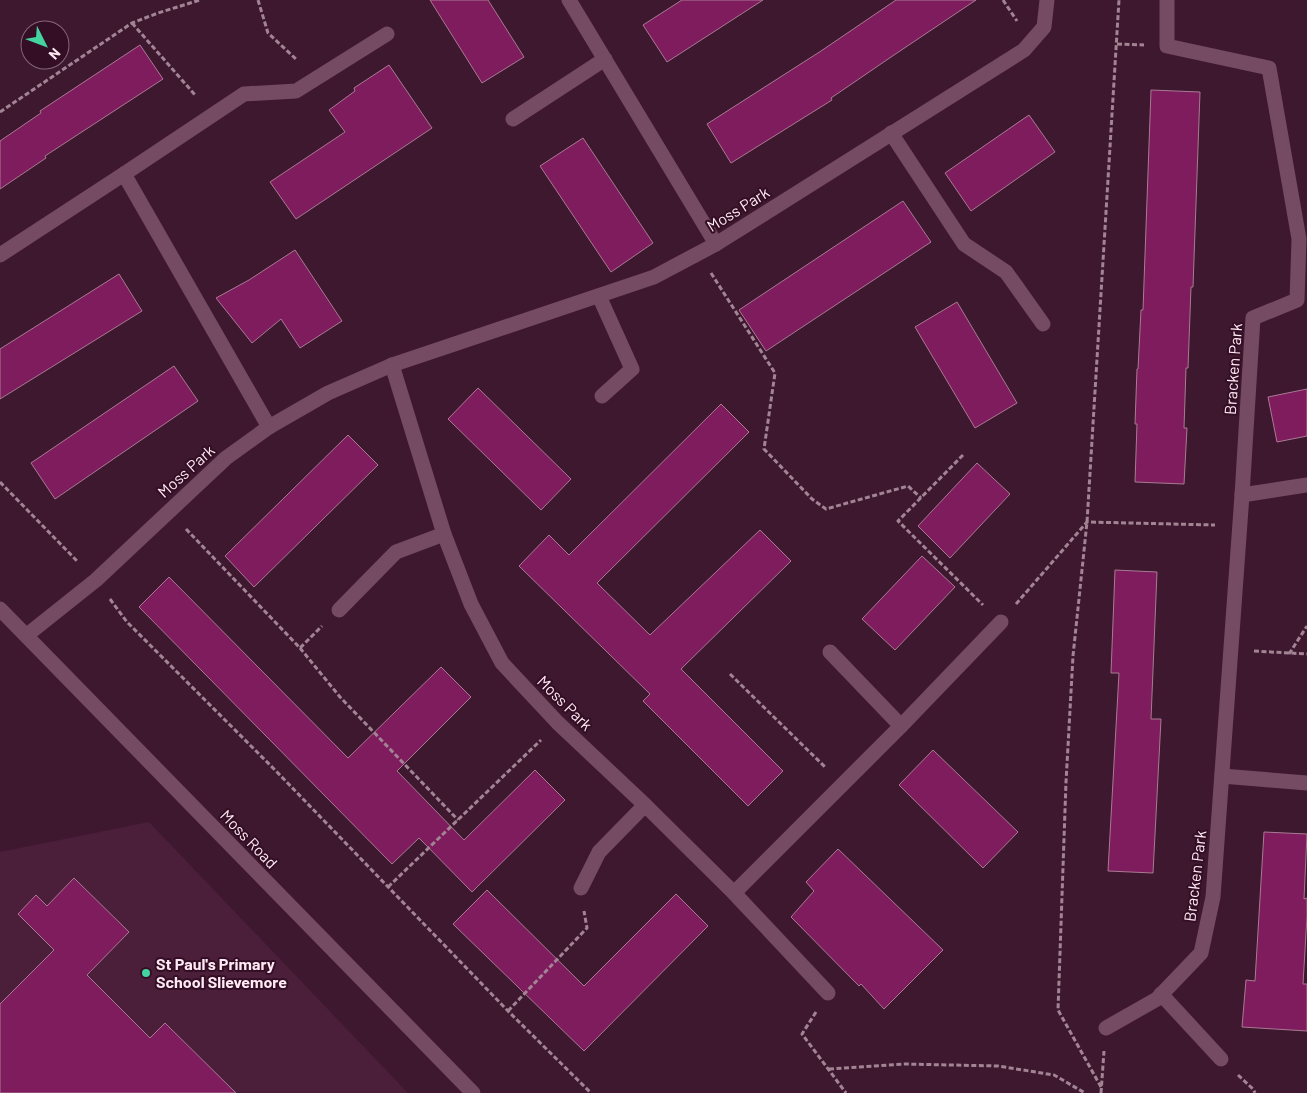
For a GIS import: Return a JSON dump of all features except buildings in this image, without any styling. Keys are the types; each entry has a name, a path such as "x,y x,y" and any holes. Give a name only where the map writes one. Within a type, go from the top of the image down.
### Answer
{"street":[{"path":"569,0 716,244"},
{"name":"Moss Park","path":"27,635 96,580 226,458 270,427 328,393 392,365 654,277 716,244 1024,50 1044,27 1047,0"},
{"name":"Bracken Park","path":"1106,1028 1157,998 1201,953 1213,897 1253,318 1297,300 1299,239 1269,68 1167,46 1168,0"},
{"path":"0,254 244,94 296,91 387,34"},
{"path":"513,119 605,58"},
{"path":"890,133 964,244 1006,272 1043,324"},
{"path":"124,174 270,427"},
{"path":"599,296 632,369 602,396"},
{"name":"Moss Park","path":"392,365 444,534 472,604 502,662 558,723 734,893 828,993"},
{"path":"1242,495 1307,485"},
{"path":"339,610 396,552 444,534"},
{"name":"Moss Road","path":"0,609 473,1093"},
{"path":"734,893 843,785 1001,622"},
{"path":"830,652 901,726"},
{"path":"1222,776 1307,783"},
{"path":"581,888 599,852 645,805"},
{"path":"1161,994 1221,1059"}],"path":[{"path":"0,112 132,23 200,0"},
{"path":"258,0 268,33 317,78"},
{"path":"1101,1087 1058,1010 1066,782 1073,656 1087,522 1119,0"},
{"path":"132,23 212,115"},
{"path":"698,253 775,373 764,449 812,499 826,509 908,486 921,498"},
{"path":"963,455 898,521 1001,622 1087,522"},
{"path":"0,482 96,580 127,622 276,770 508,1011 591,1093"},
{"path":"168,511 300,648 340,697 458,820"},
{"path":"1087,522 1240,526"},
{"path":"300,648 339,610"},
{"path":"1289,654 1307,626"},
{"path":"1231,649 1307,654"},
{"path":"730,674 843,785"},
{"path":"388,887 558,723"},
{"path":"508,1011 587,928 581,888"},
{"path":"828,993 802,1034 846,1093"},
{"path":"1101,1093 1106,1028"},
{"path":"829,1069 904,1064 998,1066 1054,1075 1085,1093"}],"shaded area":[{"name":"St Paul's Primary School Slievemore","path":"149,822 408,1093 0,1093 0,852"}],"place":[{"name":"St Paul's Primary School Slievemore","path":"146,973"}]}
